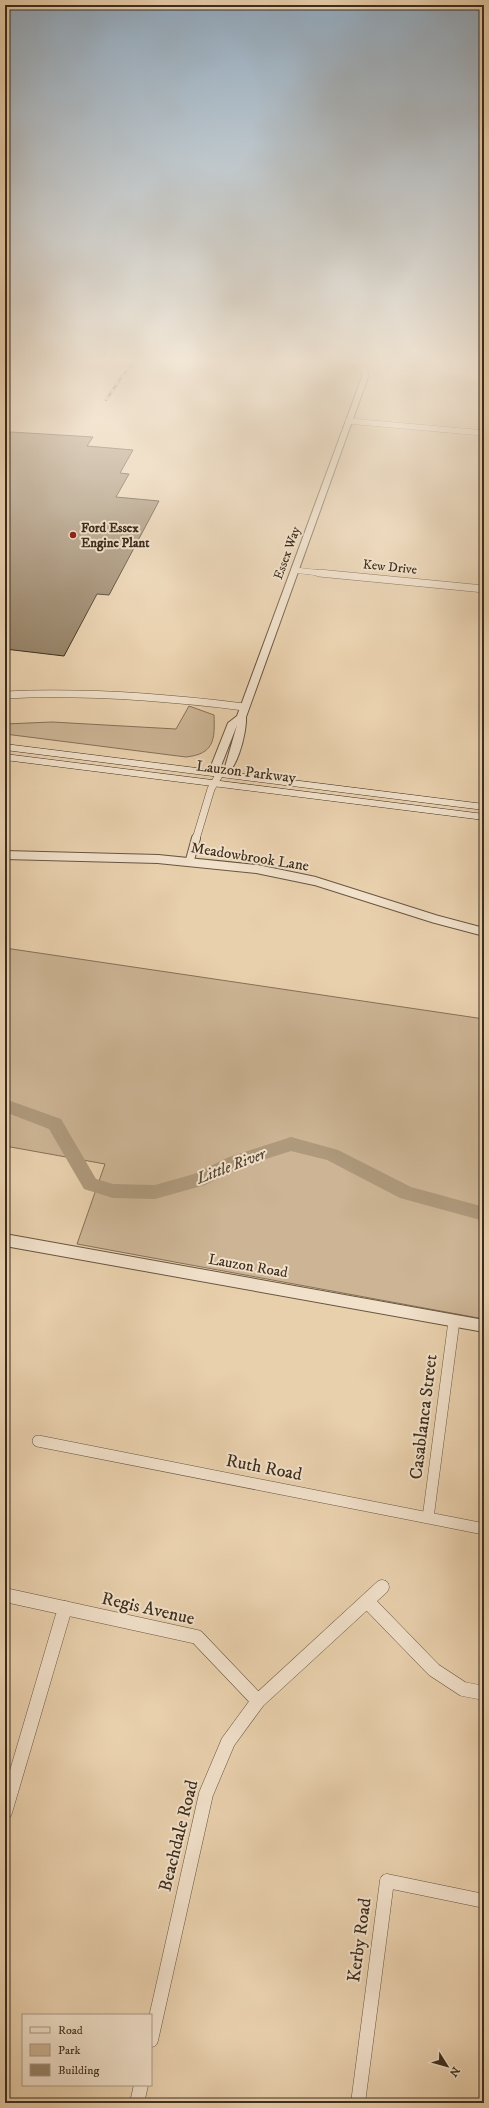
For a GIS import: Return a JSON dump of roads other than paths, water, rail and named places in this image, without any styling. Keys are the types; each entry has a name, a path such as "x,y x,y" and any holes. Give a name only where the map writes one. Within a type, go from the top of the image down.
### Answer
{"main road":[{"name":"Lauzon Parkway","path":"5,747 484,817"},
{"name":"Lauzon Parkway","path":"5,757 484,807"}],"street":[{"name":"Essex Way","path":"190,860 216,779 229,768 242,726 240,717 334,458"},
{"name":"Kew Drive","path":"294,570 484,589"},
{"path":"5,695 45,692 117,693 244,707"},
{"name":"Meadowbrook Lane","path":"5,855 25,857 190,860 258,869 297,877 363,895 430,918 484,932"},
{"name":"Lauzon Road","path":"5,1240 484,1326"},
{"name":"Casablanca Street","path":"428,1518 454,1321"},
{"name":"Ruth Road","path":"38,1441 484,1529"},
{"name":"Beachdale Road","path":"152,2036 206,1794 228,1742 258,1701 383,1586"},
{"name":"Regis Avenue","path":"5,1595 197,1637 258,1701"},
{"path":"368,1600 434,1670 463,1689 484,1693"},
{"path":"5,1812 65,1608"},
{"name":"Kerby Road","path":"358,2103 387,1881 484,1901"},
{"path":"137,2103 141,2086"}],"waterway":[{"name":"Little River","path":"5,1105 55,1124 90,1184 113,1191 155,1192 199,1180 235,1162 291,1144 332,1155 406,1193 484,1214"}],"place":[{"name":"Ford Essex Engine Plant","path":"73,535"}]}
